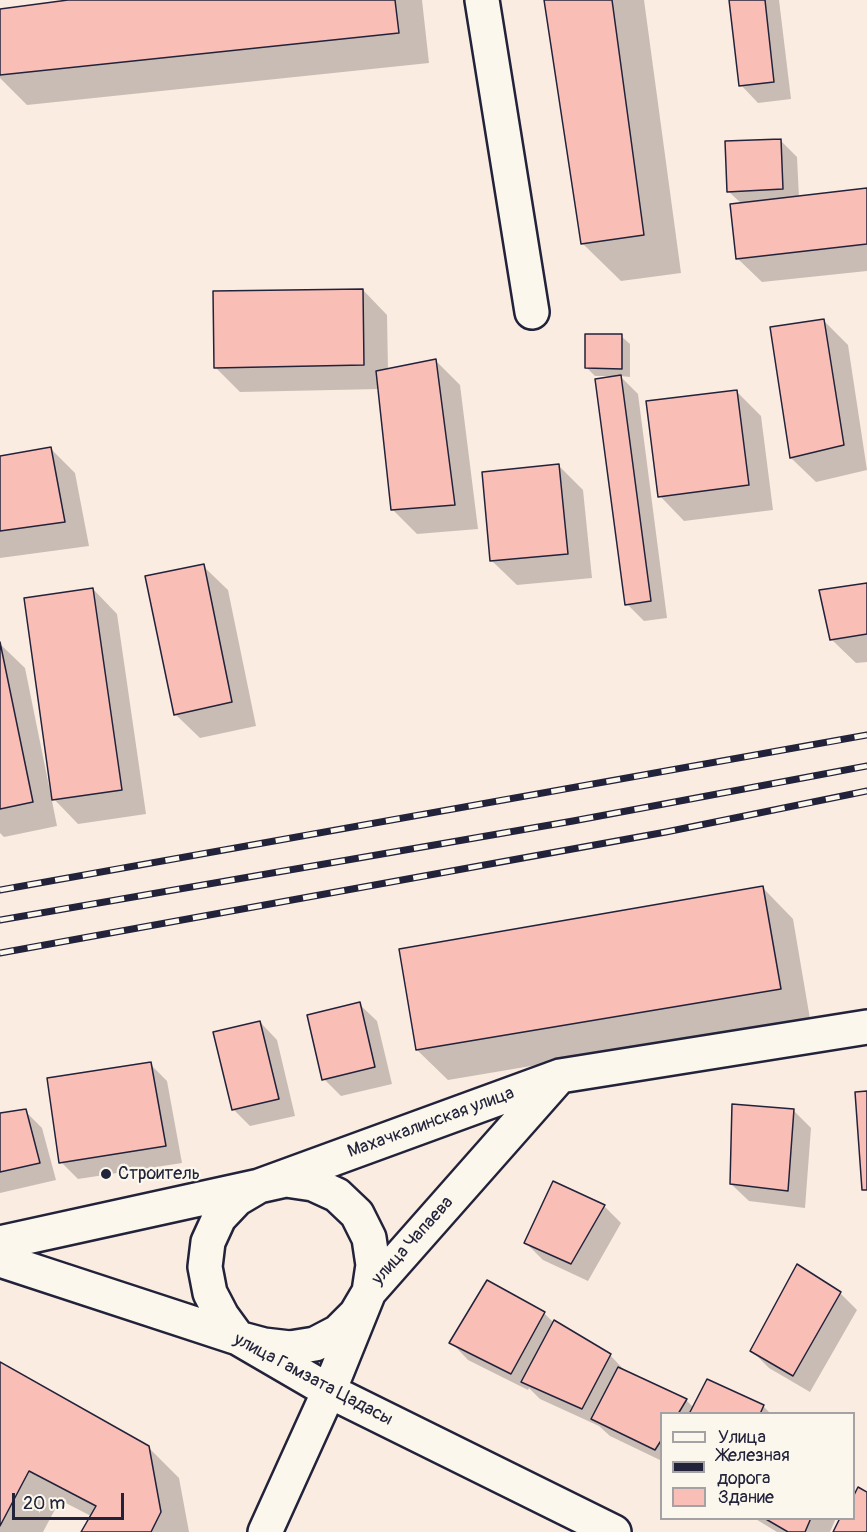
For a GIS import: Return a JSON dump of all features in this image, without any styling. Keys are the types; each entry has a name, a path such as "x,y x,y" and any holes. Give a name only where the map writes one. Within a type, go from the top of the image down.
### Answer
{"street":[{"path":"482,0 532,312"},
{"name":"Махачкалинская улица","path":"0,1243 259,1186 560,1076 867,1027"},
{"name":"улица Чапаева","path":"266,1532 329,1391 369,1292 560,1076"},
{"path":"286,1180 313,1184 337,1195 357,1214 369,1238 373,1265 369,1292 356,1314 338,1332 315,1344 290,1348 264,1345 238,1338 222,1316 210,1293 205,1267 208,1242 219,1218 237,1199 259,1186 286,1180"},
{"name":"улица Гамзата Цадасы","path":"0,1260 238,1338 329,1391 614,1532"}],"building":[{"path":"68,0 395,0 399,33 0,75 0,9"},
{"path":"544,0 612,0 644,235 581,244"},
{"path":"729,0 765,0 774,82 739,86"},
{"path":"781,139 783,189 727,192 725,141"},
{"path":"867,188 867,244 736,259 730,204"},
{"path":"363,289 364,365 214,368 213,291"},
{"path":"824,319 844,445 790,458 770,327"},
{"path":"585,334 622,334 622,369 585,368"},
{"path":"436,359 455,505 391,510 376,371"},
{"path":"621,375 651,601 625,605 595,379"},
{"path":"737,390 749,485 658,497 646,401"},
{"path":"51,447 65,522 0,531 0,456"},
{"path":"559,464 568,554 490,561 482,472"},
{"path":"204,564 232,702 174,715 145,576"},
{"path":"867,583 867,634 830,640 819,590"},
{"path":"93,588 122,790 52,800 24,598"},
{"path":"0,642 33,802 0,809"},
{"path":"763,886 781,989 416,1050 399,949"},
{"path":"360,1002 375,1067 322,1080 307,1015"},
{"path":"260,1021 279,1099 232,1110 213,1032"},
{"path":"151,1062 166,1146 59,1163 47,1078"},
{"path":"867,1091 867,1190 862,1190 855,1092"},
{"path":"732,1104 794,1109 788,1191 730,1184"},
{"path":"26,1109 40,1163 0,1172 0,1113"},
{"path":"553,1181 605,1205 571,1264 524,1243"},
{"path":"797,1264 841,1292 793,1376 750,1351"},
{"path":"487,1280 545,1312 511,1374 449,1343"},
{"path":"554,1320 611,1354 582,1409 521,1382"},
{"path":"0,1362 149,1446 161,1512 151,1532 81,1532 96,1506 29,1471 0,1526"},
{"path":"618,1367 687,1399 679,1412 660,1412 660,1442 655,1450 591,1419"},
{"path":"707,1379 764,1405 761,1412 690,1412"},
{"path":"858,1487 867,1492 867,1532 833,1532 839,1520 855,1520 855,1493"},
{"path":"767,1520 810,1520 805,1532 788,1532"}],"railway":[{"path":"0,890 867,735"},
{"path":"0,920 573,821 867,766"},
{"path":"0,953 666,832 867,791"}],"place":[{"name":"Строитель","path":"106,1174"}]}
